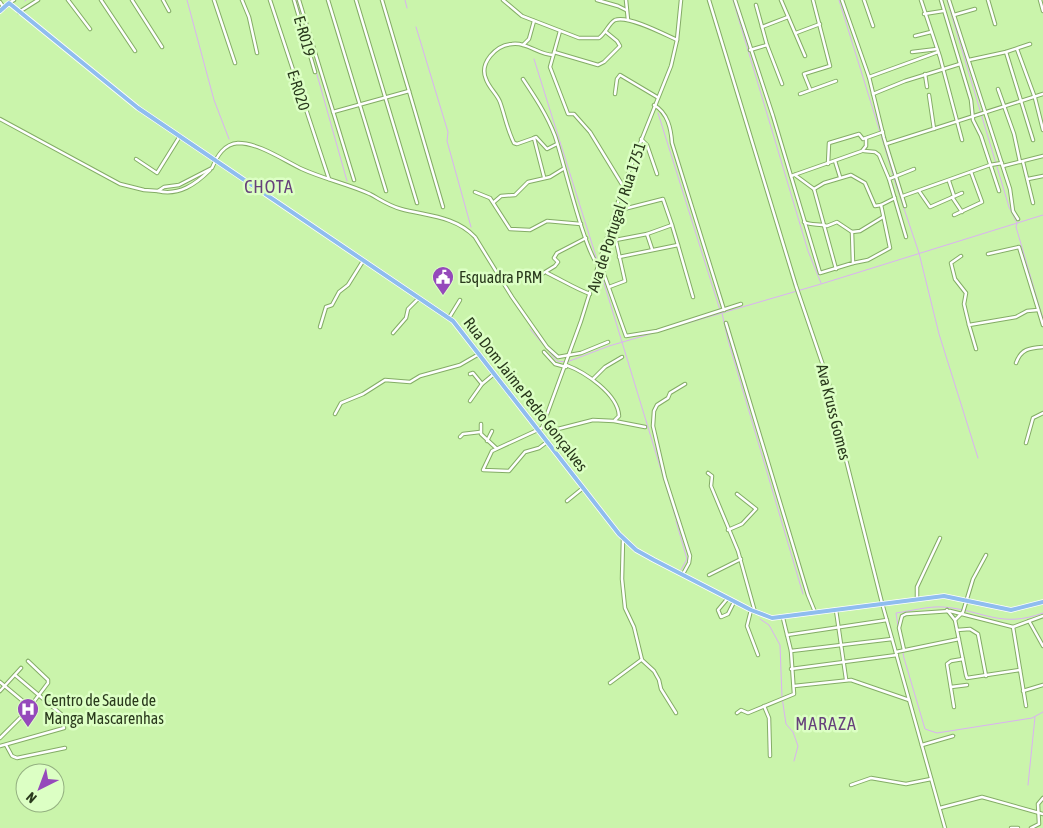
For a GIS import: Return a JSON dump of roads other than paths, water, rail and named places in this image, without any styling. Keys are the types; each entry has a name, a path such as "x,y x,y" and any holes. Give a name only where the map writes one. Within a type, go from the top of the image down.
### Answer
{"main road":[{"path":"2,9 9,3"},
{"name":"Rua Dom Jaime Pedro Gonçalves","path":"9,3 138,108 181,135 449,318 623,539 632,547 753,611 768,617 784,618 882,603 944,596 1011,610 1043,602"}],"street":[{"path":"9,3 14,0"},
{"path":"19,12 38,0"},
{"path":"68,0 90,29"},
{"path":"101,0 135,51"},
{"path":"132,0 162,47"},
{"path":"163,0 169,11"},
{"path":"214,0 235,63"},
{"path":"242,0 249,17 258,53"},
{"name":"E-R020","path":"270,0 329,180"},
{"name":"E-R019","path":"294,0 315,72"},
{"path":"299,0 354,180"},
{"path":"328,0 386,192"},
{"path":"356,0 417,203"},
{"path":"382,0 443,207"},
{"path":"503,0 519,15 579,38 597,39 606,32 614,21 628,20 677,40"},
{"path":"597,0 626,10"},
{"path":"626,0 628,20"},
{"name":"Ava de Portugal / Rua 1751","path":"539,430 566,366 623,186 670,66 677,40 681,0"},
{"name":"Ava Kruss Gomes","path":"708,0 796,286 829,382 830,396 882,603 945,828"},
{"path":"735,0 792,176 820,273 868,260 890,248 881,206"},
{"path":"782,0 805,56"},
{"path":"810,89 804,74 830,66 821,24 813,0"},
{"path":"842,0 869,77 872,94 905,206"},
{"path":"864,0 873,26"},
{"path":"921,0 924,14 938,51 962,140"},
{"path":"941,0 972,104 972,116 985,145 999,191"},
{"path":"949,0 961,42 969,60 983,113 1011,193 1013,212 1018,219"},
{"path":"988,0 996,24"},
{"path":"0,2 2,9"},
{"path":"1041,2 1043,11"},
{"path":"756,5 767,45 782,84"},
{"path":"954,15 975,9"},
{"path":"924,14 943,11"},
{"path":"762,27 788,17"},
{"path":"523,45 529,39 534,21"},
{"path":"796,34 821,24"},
{"path":"560,31 552,55 551,73 568,114 574,114 590,132 623,186"},
{"path":"557,144 547,149 536,137 517,144 514,143 503,117 499,99 485,78 486,61 494,52 512,44 523,45 552,55 598,65 604,62 620,46 606,32"},
{"path":"915,36 931,32"},
{"path":"954,44 961,42"},
{"path":"969,60 1006,52 1030,44"},
{"path":"750,50 767,45"},
{"path":"1017,49 1035,98 1043,130"},
{"path":"869,77 938,51"},
{"path":"912,52 938,51"},
{"path":"1006,52 1032,140"},
{"path":"872,94 925,74 960,64"},
{"path":"925,74 927,87"},
{"path":"615,94 617,79 620,75 657,97"},
{"path":"523,79 539,102 557,144 563,169 586,238 595,262 599,264 608,286 624,335 657,331 741,304"},
{"path":"800,94 836,81"},
{"path":"998,89 1028,179 1033,204"},
{"path":"333,112 386,99 408,91"},
{"path":"886,144 1043,94"},
{"path":"929,95 934,129"},
{"path":"654,105 663,111 671,130 672,143 724,310"},
{"path":"0,119 120,184 158,191 164,187 179,185 212,168 215,160 226,146 244,143 329,180 369,194 386,204 422,212 466,228 475,236 512,297 547,347 558,357 569,356 608,342"},
{"path":"828,164 829,143 859,134 862,139 866,139 883,132"},
{"path":"136,159 157,173 181,135"},
{"path":"534,138 544,177"},
{"path":"641,139 647,144 657,174"},
{"path":"864,150 866,139"},
{"path":"792,176 864,150 874,152 879,155 889,179 906,237"},
{"path":"903,196 996,163 1021,162 1043,156"},
{"path":"835,161 840,178"},
{"path":"494,202 501,196 515,195 528,182 550,177 563,169"},
{"path":"889,179 914,170"},
{"path":"954,215 982,202 971,172"},
{"path":"814,189 851,175 866,183 875,206 881,206 895,198"},
{"path":"792,176 814,189 822,224 836,269"},
{"path":"1028,179 1043,176"},
{"path":"948,181 953,197 958,202 962,212"},
{"path":"919,191 930,207 962,193"},
{"path":"475,192 486,194 494,202 510,229 529,230 547,221 582,224"},
{"path":"616,211 663,199 693,297"},
{"path":"804,222 811,225 822,224 827,226 837,222 852,232 860,231 883,217"},
{"path":"605,242 647,234 672,226"},
{"path":"852,232 852,263"},
{"path":"647,234 652,249"},
{"path":"529,282 547,273 558,262 554,258 557,253 586,238"},
{"path":"608,286 625,281 616,241"},
{"path":"619,257 678,245"},
{"path":"988,254 1018,246 1043,325"},
{"path":"961,256 951,264 955,279 966,293 964,304 976,350"},
{"path":"320,327 326,307 332,305 339,292 348,285 363,259"},
{"path":"547,273 563,280 568,285 590,294"},
{"path":"393,333 405,320 408,309 420,298"},
{"path":"449,318 460,300"},
{"path":"969,325 1013,318 1027,311 1038,310"},
{"path":"726,323 815,613"},
{"path":"1016,363 1023,351 1032,347 1043,347"},
{"path":"544,352 555,364 586,373 593,379 616,406 619,416 614,420"},
{"path":"335,414 341,403 385,380 410,382 418,377 460,365 479,354"},
{"path":"593,379 605,368 622,357"},
{"path":"470,374 474,373 482,384"},
{"path":"470,401 482,384 494,374"},
{"path":"682,574 689,563 690,556 665,478 653,418 657,405 668,398 670,393 685,384"},
{"path":"1026,443 1033,418 1043,413"},
{"path":"544,422 554,430 593,420 614,420 645,427"},
{"path":"481,424 480,432 496,448"},
{"path":"487,441 492,430"},
{"path":"539,430 492,451 484,464 484,472 509,471 525,452 539,448 548,442"},
{"path":"460,437 465,433 480,432"},
{"path":"708,473 712,476 711,486 741,559 753,611 747,626 758,655"},
{"path":"568,500 583,488"},
{"path":"728,530 742,524 756,509 737,494"},
{"path":"917,599 916,589 940,538"},
{"path":"623,539 622,594 625,608 639,642 642,660 654,671 661,689 676,713"},
{"path":"624,552 632,547"},
{"path":"955,620 963,611 973,579 986,555"},
{"path":"709,575 741,559"},
{"path":"728,598 718,610 721,617 728,614 734,601"},
{"path":"836,610 846,680"},
{"path":"947,610 955,620 967,678 1020,670"},
{"path":"903,651 899,628 902,616 918,612 963,611 1013,627 1043,616"},
{"path":"737,713 741,710 748,713 793,695 794,686 790,651 784,618"},
{"path":"787,635 887,620"},
{"path":"1029,621 1043,646"},
{"path":"1013,627 1026,706"},
{"path":"957,630 970,629 978,634 986,676"},
{"path":"790,651 892,638"},
{"path":"791,669 896,653 958,639"},
{"path":"954,707 947,664 951,661 963,659"},
{"path":"610,683 642,660"},
{"path":"0,738 40,696 48,680 28,661"},
{"path":"0,691 21,668"},
{"path":"0,746 64,730 61,714 15,675"},
{"path":"794,686 846,680 909,700"},
{"path":"0,682 30,707"},
{"path":"1024,691 1043,684"},
{"path":"951,687 967,685"},
{"path":"764,706 769,718 770,756"},
{"path":"922,745 952,736"},
{"path":"6,745 12,756 17,758 65,748"},
{"path":"851,785 871,778 906,784 931,779"},
{"path":"940,808 982,797 1005,802 1023,810 1043,814"},
{"path":"1031,828 1038,824 1038,804 1043,798"},
{"path":"1011,828 1018,828"}],"waterway":[{"path":"187,0 214,100 229,139"},
{"path":"296,0 347,181"},
{"path":"405,0 407,8"},
{"path":"733,0 808,251 821,283"},
{"path":"839,0 880,132"},
{"path":"947,0 1009,207 1017,223 1016,227 1043,319"},
{"path":"416,27 448,132 447,141 471,227"},
{"path":"534,59 598,263"},
{"path":"658,113 720,310"},
{"path":"881,135 893,175"},
{"path":"894,179 919,253 939,334 978,458"},
{"path":"530,329 557,361 567,362 609,346 821,284 1043,215"},
{"path":"600,270 676,519"},
{"path":"722,313 728,340 803,594"},
{"path":"676,521 687,559 681,570"},
{"path":"898,626 896,613 931,607 957,609 1003,619 1015,619 1043,613"},
{"path":"760,619 769,625 780,645 782,697 786,724 793,732 798,746 794,761"},
{"path":"899,632 904,658 925,729 937,733 1032,718 1043,712"},
{"path":"1028,785 1035,717"}],"place":[{"name":"Esquadra PRM","path":"443,296"},
{"name":"Centro de Saude de Manga Mascarenhas","path":"28,728"}],"district":[{"name":"CHOTA","path":"269,187"},
{"name":"MARAZA","path":"826,724"}]}
